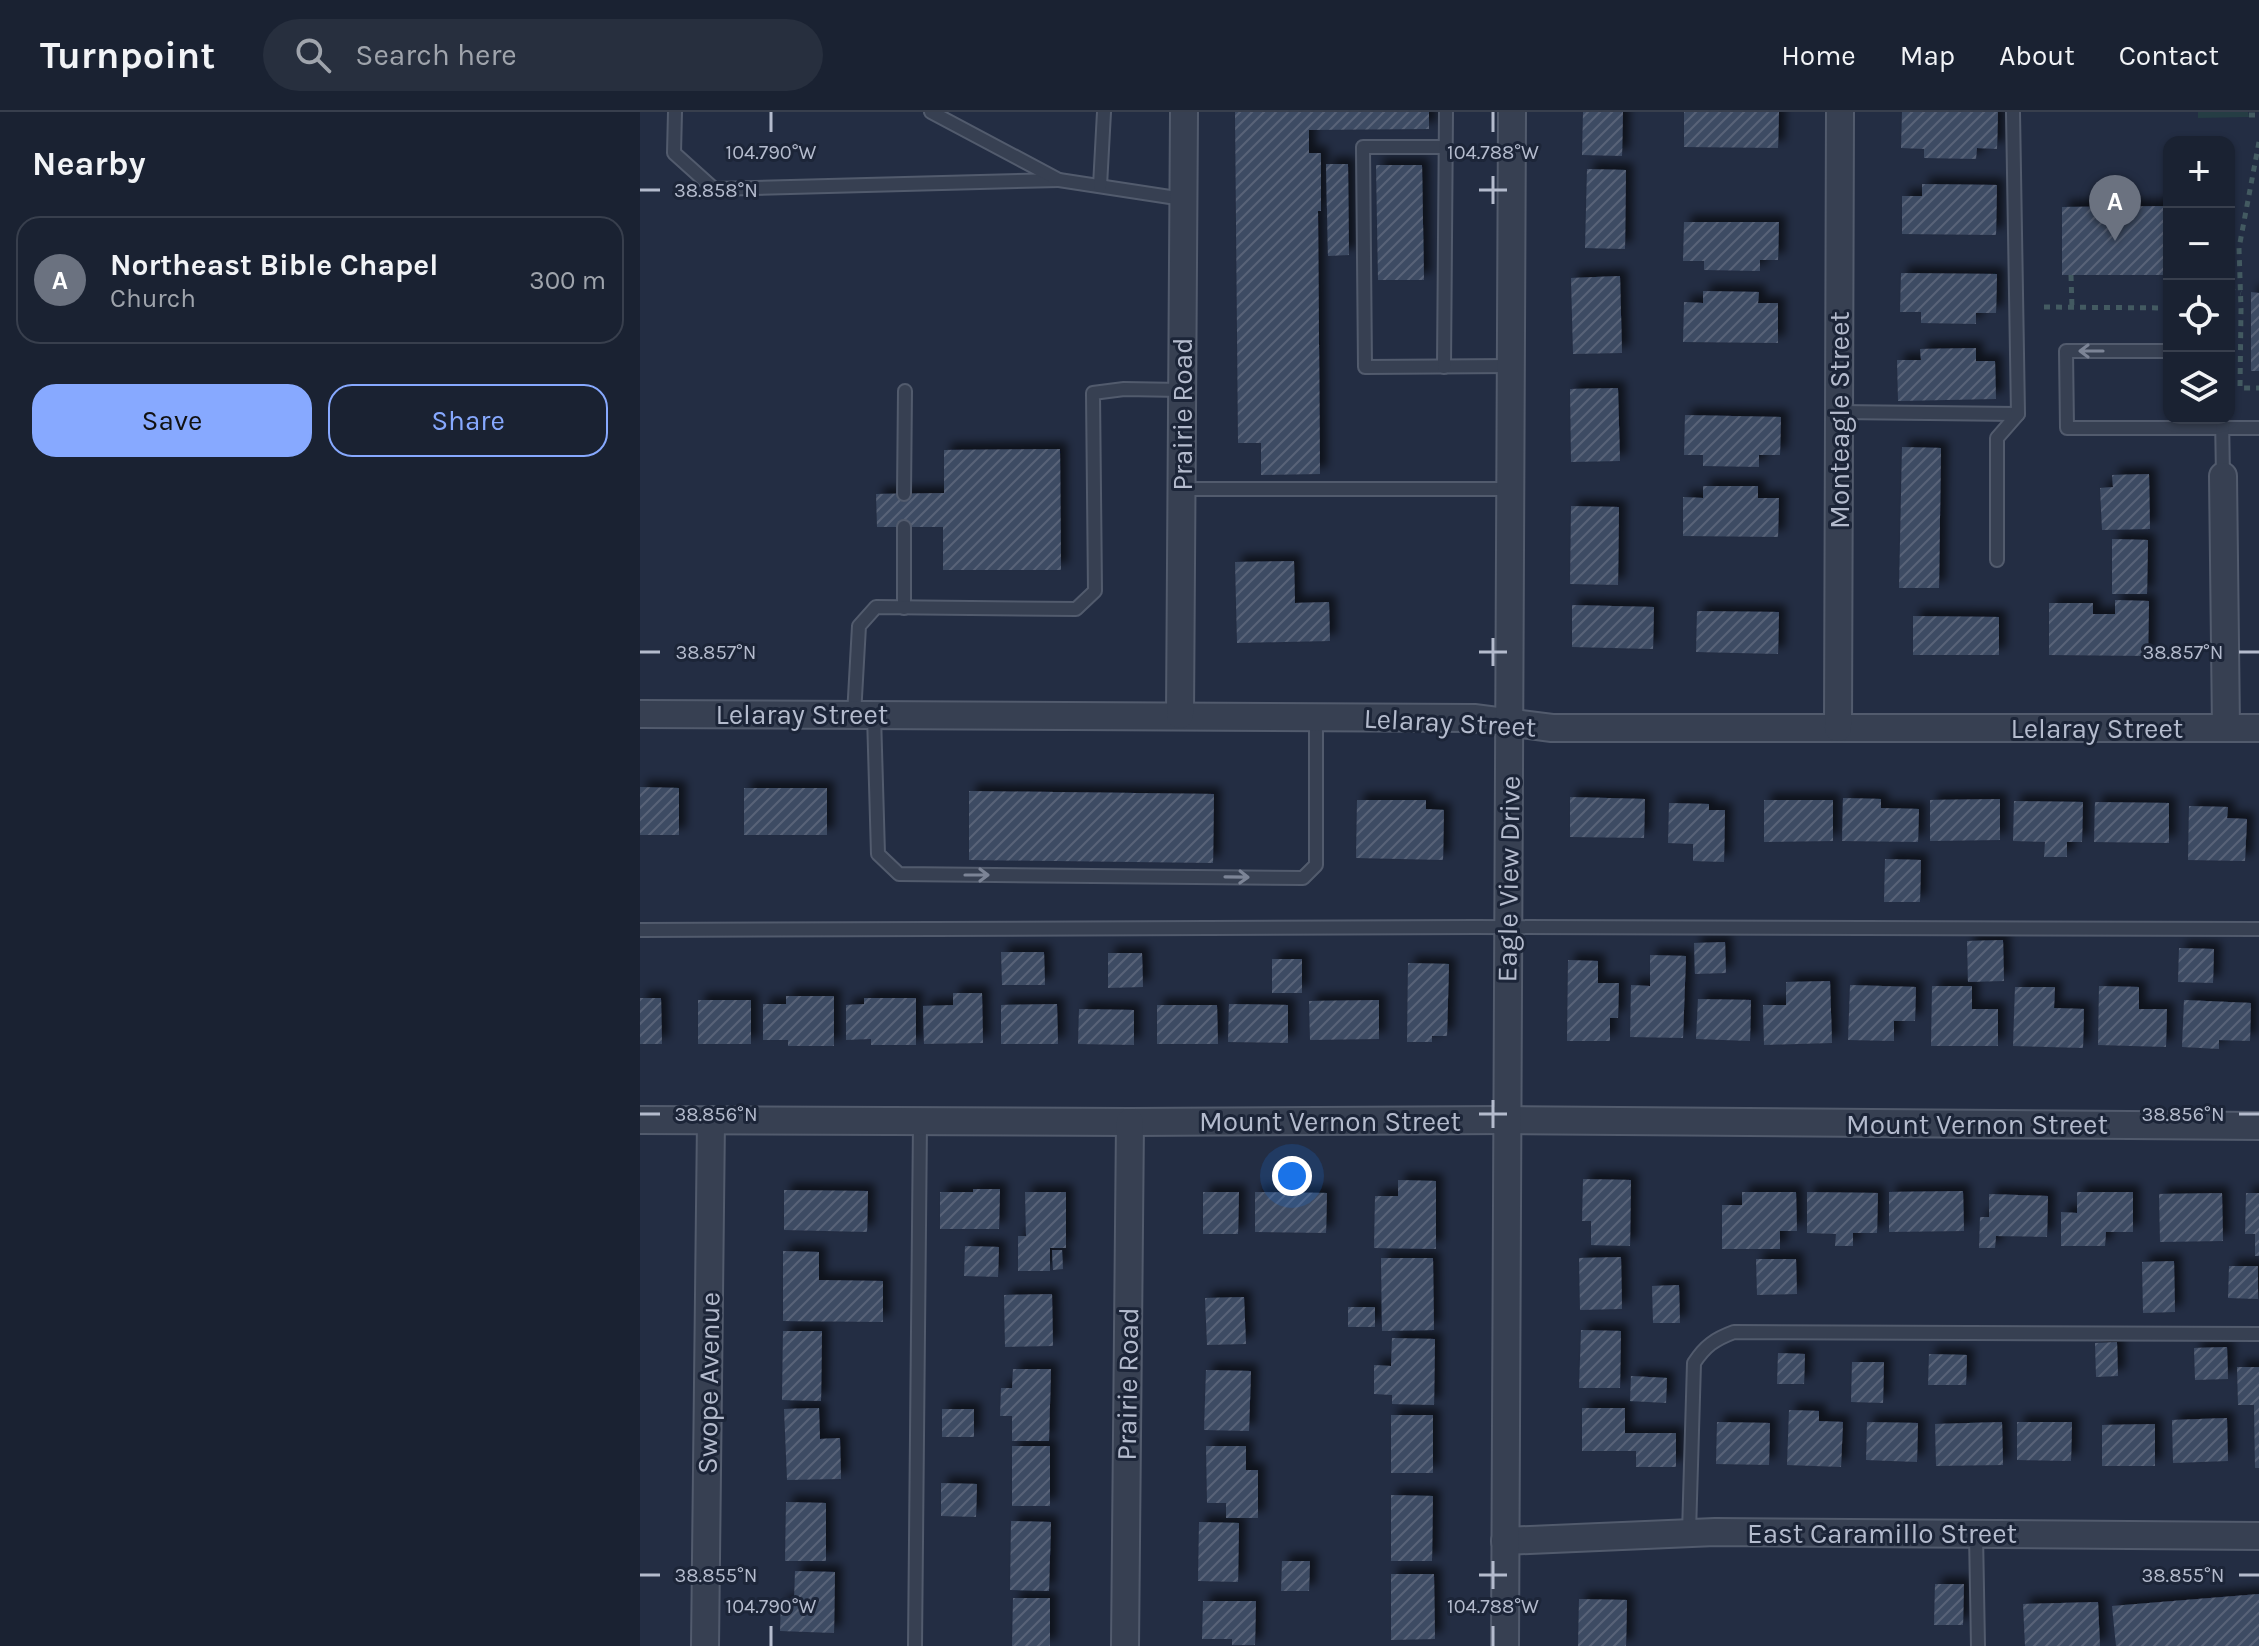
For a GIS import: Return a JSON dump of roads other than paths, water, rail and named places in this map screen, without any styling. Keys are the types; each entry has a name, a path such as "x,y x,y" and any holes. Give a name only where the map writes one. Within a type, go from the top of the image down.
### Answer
{"street":[{"name":"Prairie Road","path":"1180,715 1184,112"},
{"name":"Eagle View Drive","path":"1505,1646 1512,112"},
{"name":"Monteagle Street","path":"1838,728 1840,112"},
{"path":"2223,476 2226,728"},
{"name":"Lelaray Street","path":"640,714 1474,718 1552,728 2259,728"},
{"name":"Mount Vernon Street","path":"640,1120 1506,1120 2259,1126"},
{"name":"Swope Avenue","path":"705,1646 711,1120"},
{"name":"Prairie Road","path":"1125,1646 1130,1122"},
{"name":"East Caramillo Street","path":"1505,1541 1689,1533 2259,1536"}],"lane":[{"path":"675,112 674,153 714,189 1059,180 1183,199"},
{"path":"931,112 1059,180"},
{"path":"1100,186 1104,112"},
{"path":"1444,367 1446,112"},
{"path":"1997,560 1997,438 2018,414 2013,112"},
{"path":"1444,147 1363,147 1365,367 1511,366"},
{"path":"2163,351 2066,351 2067,428 2191,424"},
{"path":"1182,390 1124,389 1093,393 1095,591 1076,609 876,607 859,626 864,715 878,854 899,874 1303,878 1316,865 1316,716"},
{"path":"904,494 905,391"},
{"path":"1839,412 2018,414"},
{"path":"2222,424 2223,476"},
{"path":"2229,424 2259,428"},
{"path":"1182,489 1511,489"},
{"path":"904,527 904,608"},
{"path":"640,930 1508,927 2259,929"},
{"path":"915,1646 920,1122"},
{"path":"1689,1533 1694,1363 1704,1347 1734,1332 2259,1334"},
{"path":"1976,1534 1978,1646"}],"place":[{"name":"Northeast Bible Chapel","path":"2115,241"}]}
